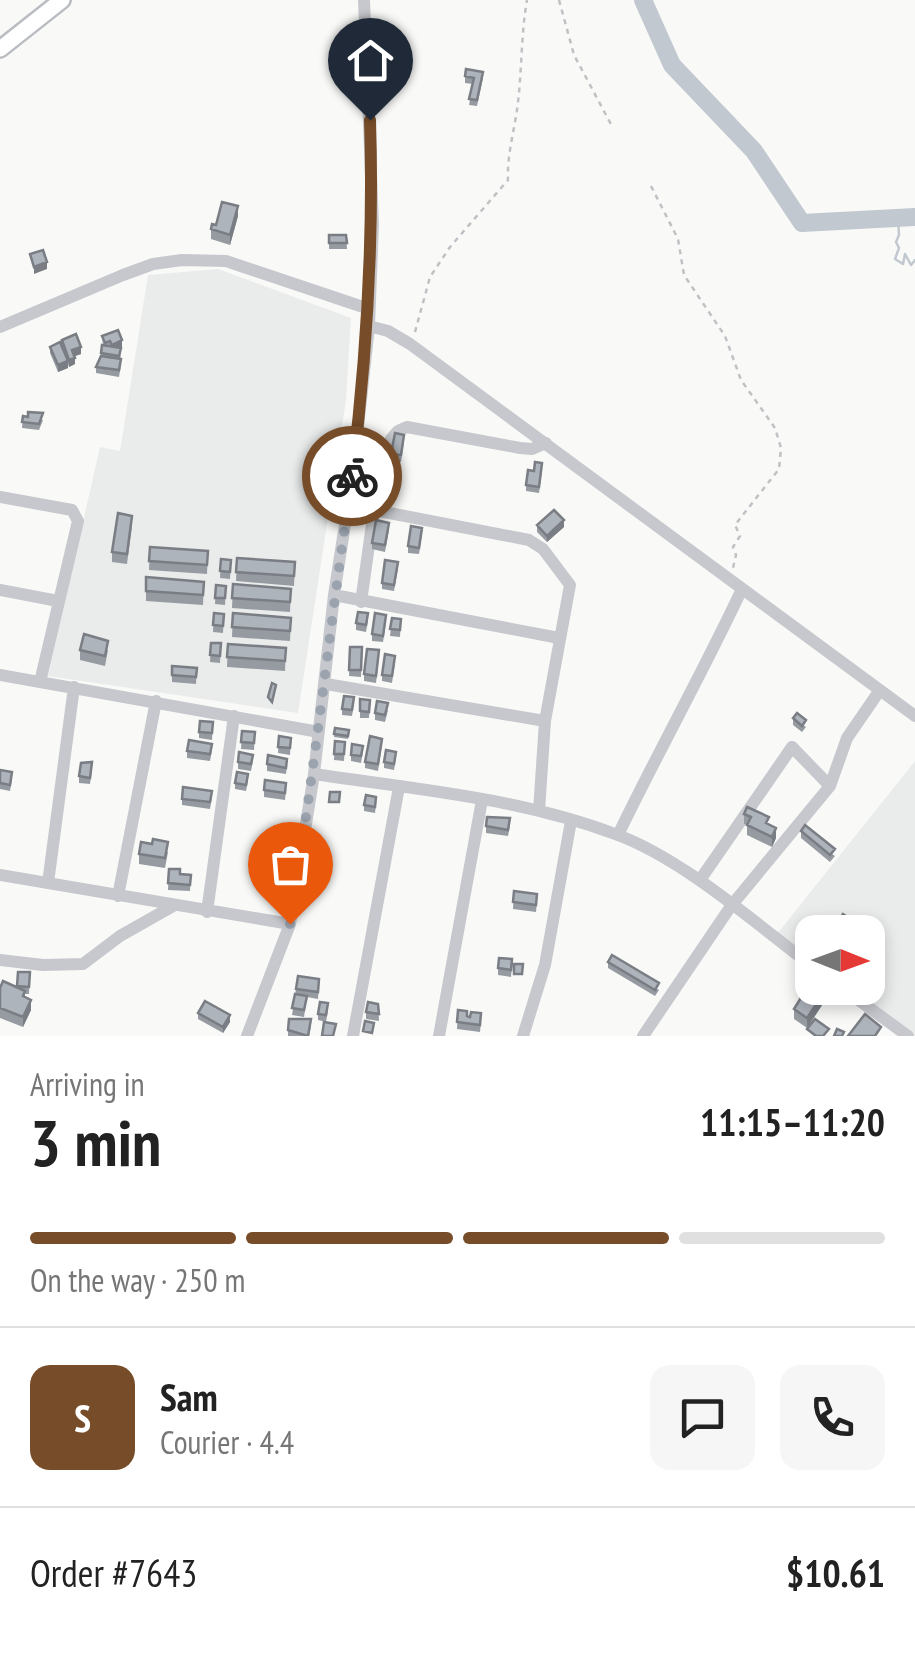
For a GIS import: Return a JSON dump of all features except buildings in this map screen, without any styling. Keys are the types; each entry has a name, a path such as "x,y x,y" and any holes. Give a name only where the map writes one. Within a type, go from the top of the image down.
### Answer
{"main road":[{"path":"0,50 62,0"}],"street":[{"path":"247,1036 290,924 314,774 334,596 353,473 369,326 373,224 364,0"},
{"path":"0,327 153,264 182,260 226,261 368,309"},
{"path":"369,326 388,331 410,344 915,716"},
{"path":"361,602 374,510 391,439 398,430 408,427 520,448 532,449 546,443"},
{"path":"0,496 60,507 76,514 78,521 40,682"},
{"path":"374,510 529,540 543,550 570,585 545,721 539,810"},
{"path":"618,834 650,767 701,678 742,589"},
{"path":"0,590 58,600"},
{"path":"334,596 559,638"},
{"path":"0,675 319,732"},
{"path":"326,684 545,721"},
{"path":"48,884 74,688"},
{"path":"643,1036 731,906 830,786 848,738 880,690"},
{"path":"118,896 156,701"},
{"path":"207,912 234,716"},
{"path":"700,880 792,746 830,786"},
{"path":"314,774 539,810 618,834 700,880 795,953"},
{"path":"352,1036 398,787"},
{"path":"439,1036 482,800"},
{"path":"523,1036 545,965 571,821"},
{"path":"0,875 290,924"},
{"path":"0,960 83,964 120,936 173,906"},
{"path":"865,1005 908,1036"}],"path":[{"path":"410,344 430,277 450,247 508,180 527,0"},
{"path":"558,0 574,55 613,128"},
{"path":"651,186 678,239 684,275 726,336 741,380 775,428 781,448 779,469 734,525 740,536 733,547 735,564 728,578"}],"shaded area":[{"path":"218,269 351,318 346,400 298,713 48,676 100,447 120,451 148,275"},
{"path":"915,761 915,1036 872,1005 885,1005 885,915 795,915 795,948 777,934"}],"waterway":[{"path":"643,0 672,65 754,151 802,223 915,217"},
{"path":"898,218 899,248 895,259 903,264 905,254 911,265 915,260"}],"way so far":[{"path":"290,924 314,774 352,476"}],"route":[{"path":"352,476 369,326 373,224 370,120"}]}
